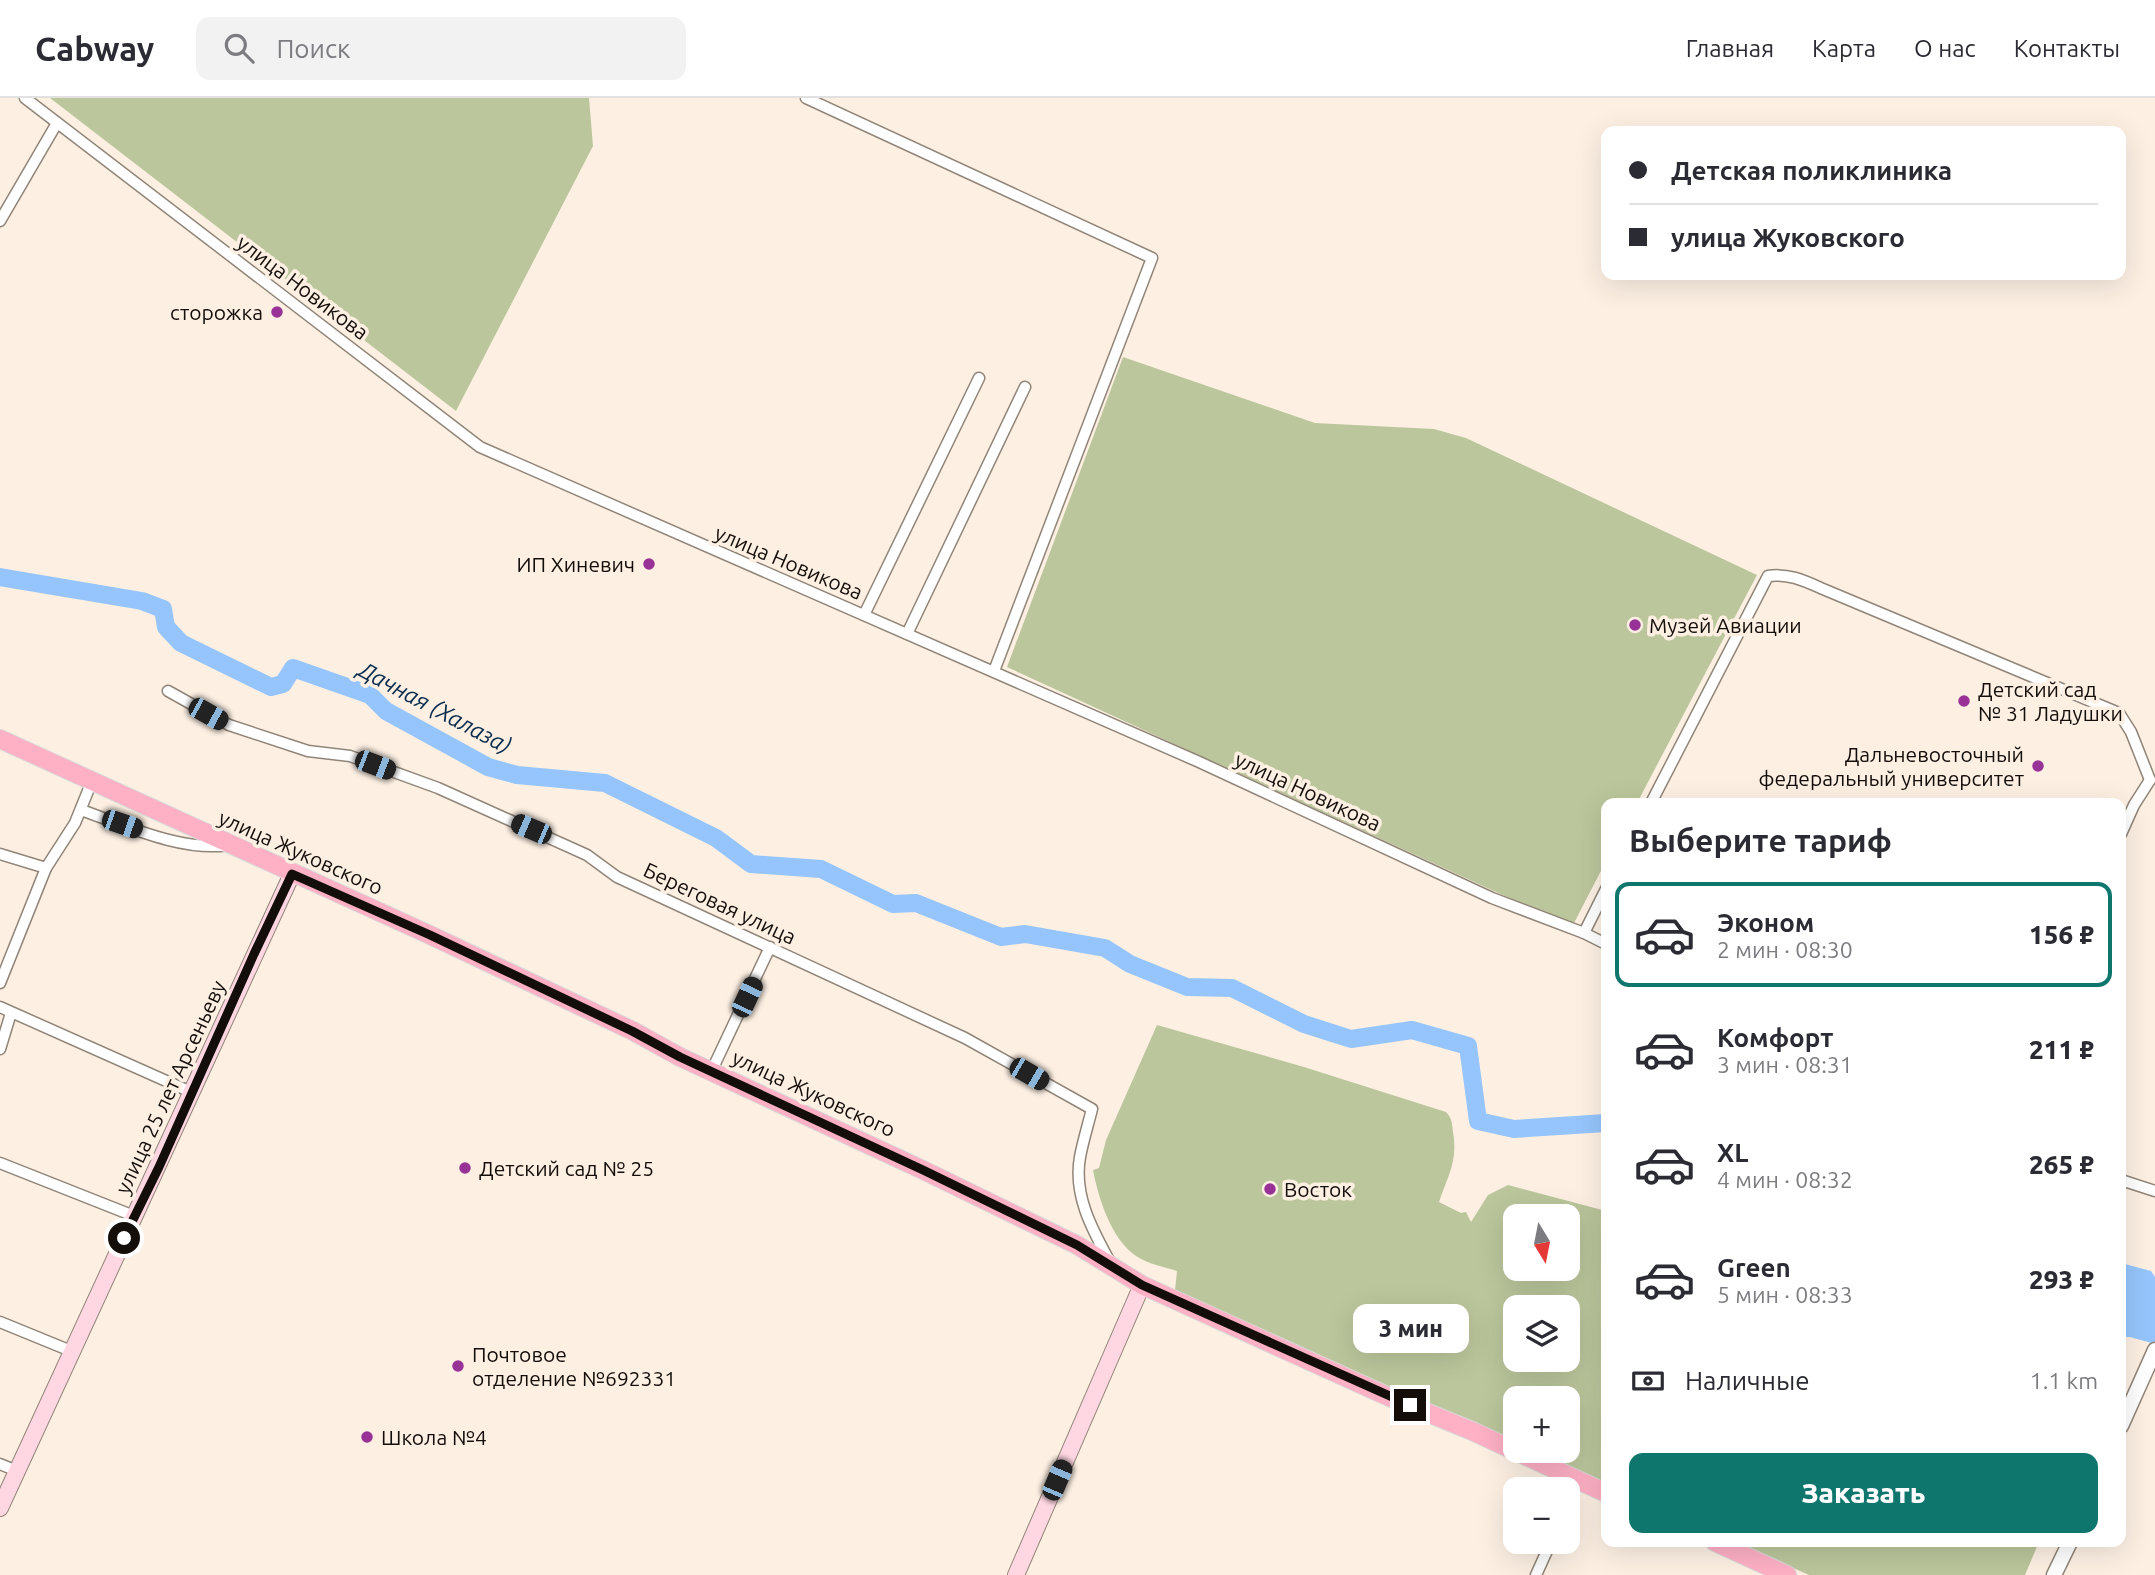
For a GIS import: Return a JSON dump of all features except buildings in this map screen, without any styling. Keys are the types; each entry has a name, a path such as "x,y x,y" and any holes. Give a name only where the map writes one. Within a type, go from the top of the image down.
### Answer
{"main road":[{"name":"улица Жуковского","path":"0,739 430,935 632,1031 680,1057 1065,1239 1142,1285 1572,1477"},
{"name":"улица 25 лет Арсеньеву","path":"0,1508 292,874"},
{"path":"1016,1575 1142,1285"},
{"name":"улица Жуковского","path":"1580,1481 1601,1491"},
{"path":"1726,1547 1787,1575"}],"street":[{"name":"улица Новикова","path":"25,98 480,447 1197,761 1492,898 1601,942"},
{"path":"806,98 1152,258 994,671"},
{"path":"0,221 57,122"},
{"path":"864,615 978,378"},
{"path":"907,634 1025,387"},
{"path":"1654,798 1768,576 1780,574 1793,576 2119,713 2132,732 2153,781 2134,805 2126,823"},
{"name":"Береговая улица","path":"167,691 229,725 308,751 350,756 438,788 555,839 587,855 617,877 965,1038 1092,1109 1079,1158 1080,1190 1088,1222 1114,1269"},
{"path":"0,982 46,867 75,823 92,781"},
{"path":"80,810 173,840 210,848 228,845"},
{"path":"0,854 46,867"},
{"path":"1584,933 1601,899"},
{"path":"712,1070 770,947"},
{"path":"0,1007 191,1092"},
{"path":"0,1049 11,1013"},
{"path":"0,1163 134,1216"},
{"path":"2126,1182 2155,1191"},
{"path":"0,1322 71,1351"},
{"path":"2126,1415 2155,1350"},
{"path":"0,1464 17,1471"},
{"path":"2054,1575 2068,1547"},
{"path":"1536,1575 1546,1554"}],"green space":[{"path":"50,98 589,98 593,146 456,411"},
{"path":"1123,357 1315,423 1434,429 1466,438 1757,575 1640,798 1601,798 1601,871 1572,927 1007,667"},
{"name":"Восток","path":"1157,1025 1304,1067 1446,1112 1452,1123 1454,1152 1439,1202 1461,1213 1466,1212 1471,1222 1488,1195 1508,1185 1580,1204 1503,1204 1503,1281 1580,1281 1580,1204 1601,1210 1601,1482 1560,1463 1580,1463 1580,1386 1503,1386 1503,1438 1175,1290 1177,1271 1136,1256 1119,1239 1107,1217 1093,1170 1099,1168 1106,1140"},
{"path":"1746,1547 2037,1547 2025,1575 1809,1575"}],"water":[{"path":"2126,1264 2151,1271 2155,1277 2155,1344 2126,1337"}],"waterway":[{"name":"Дачная (Халаза)","path":"0,577 142,601 163,609 166,627 181,643 271,687 283,684 293,668 370,695 386,711 488,767 517,775 605,783 716,838 751,864 821,869 893,904 916,903 1001,937 1025,934 1105,948 1130,964 1187,987 1232,988 1304,1024 1351,1039 1412,1030 1468,1046 1478,1121 1514,1129 1601,1123"}],"place":[{"name":"сторожка","path":"277,312"},
{"name":"ИП Хиневич","path":"649,564"},
{"name":"Музей Авиации","path":"1635,625"},
{"name":"Детский сад № 31 Ладушки","path":"1964,701"},
{"name":"Дальневосточный федеральный университет","path":"2038,766"},
{"name":"Детский сад № 25","path":"465,1168"},
{"name":"Восток","path":"1270,1189"},
{"name":"Почтовое отделение №692331","path":"458,1366"},
{"name":"Школа №4","path":"367,1437"}],"route":[{"path":"124,1238 292,874 430,935 632,1031 680,1057 923,1170 1077,1245 1142,1285 1410,1405"}]}
